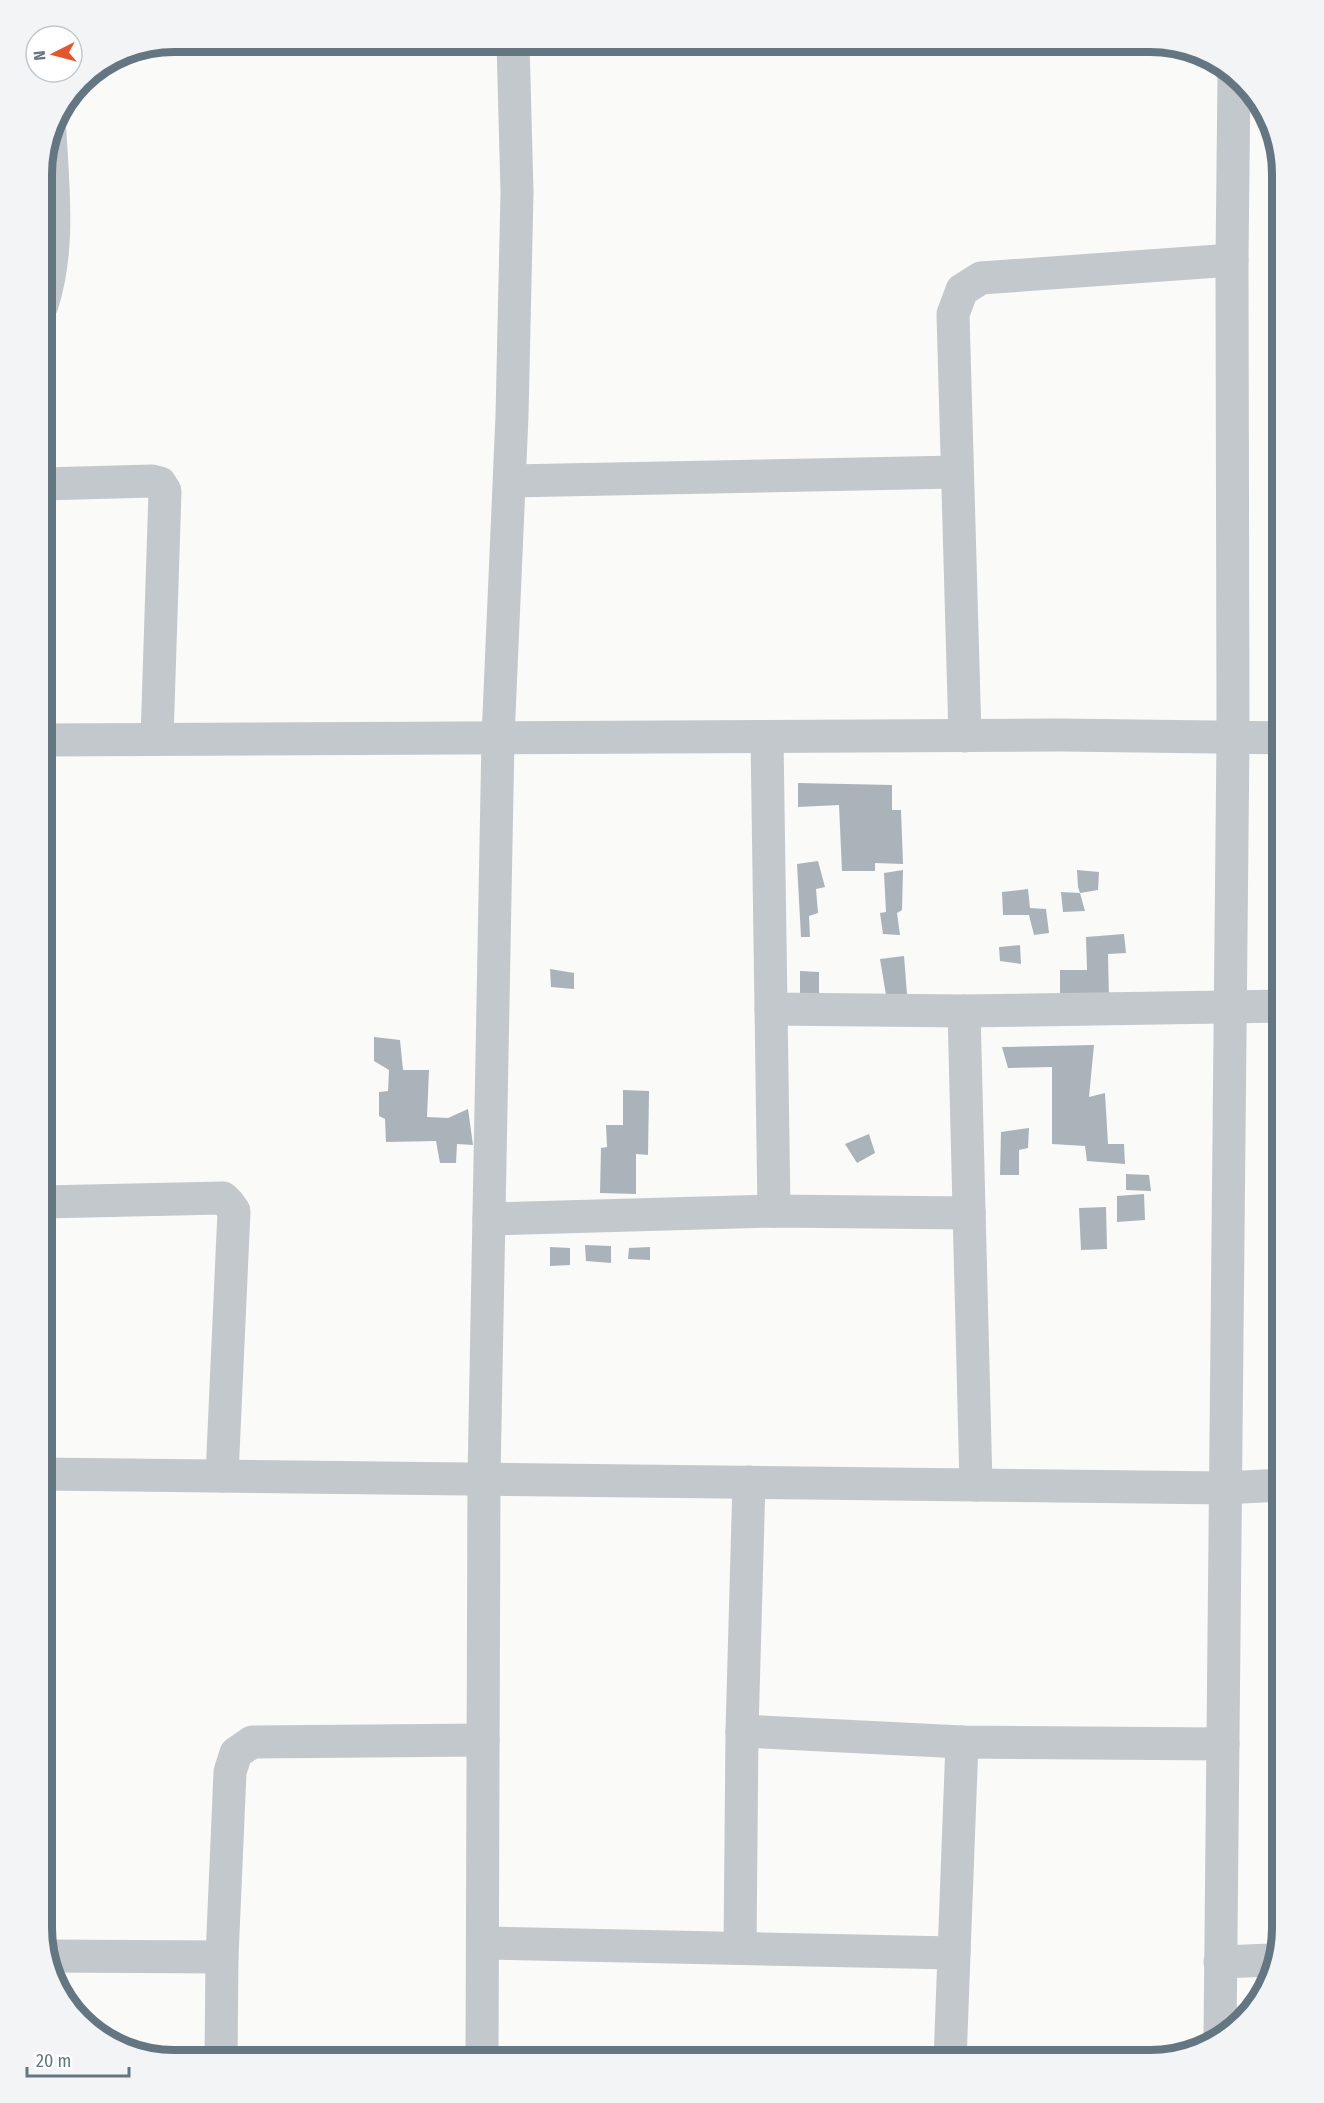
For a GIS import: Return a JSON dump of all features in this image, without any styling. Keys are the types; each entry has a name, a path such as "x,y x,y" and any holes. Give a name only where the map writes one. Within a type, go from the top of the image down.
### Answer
{"street":[{"path":"482,2050 484,1478 498,738 510,481 517,192 513,52"},
{"path":"1220,2028 1233,737 1234,87"},
{"path":"53,189 55,228 53,249"},
{"path":"965,736 953,314 962,290 981,278 1232,260"},
{"path":"510,481 957,472"},
{"path":"53,484 152,481 160,483 165,491 157,740"},
{"path":"53,740 965,736 1272,738"},
{"path":"767,737 774,1211"},
{"path":"771,1008 964,1011 1272,1006"},
{"path":"964,1011 976,1485"},
{"path":"52,1202 222,1198 234,1211 222,1476"},
{"path":"489,1219 774,1211 969,1213"},
{"path":"52,1474 1226,1488 1272,1486"},
{"path":"740,1948 742,1731 749,1482"},
{"path":"742,1731 962,1742 1223,1744"},
{"path":"221,2050 222,1957 230,1772 236,1753 252,1742 483,1740"},
{"path":"950,2050 962,1742"},
{"path":"483,1943 954,1953"},
{"path":"56,1956 222,1957"},
{"path":"1221,1962 1267,1960"}],"building":[{"path":"798,783 892,785 892,810 901,810 903,864 875,863 875,871 842,871 839,805 798,807"},
{"path":"818,861 825,887 816,889 818,913 809,916 810,937 801,937 797,864"},
{"path":"903,870 902,910 897,913 900,935 883,934 880,913 886,912 884,873"},
{"path":"1077,870 1099,872 1098,890 1080,893"},
{"path":"1028,889 1030,908 1046,909 1049,933 1034,935 1029,915 1003,915 1002,892"},
{"path":"1061,892 1080,893 1085,911 1063,912"},
{"path":"1124,934 1126,953 1108,954 1109,1000 1060,1002 1060,970 1087,970 1086,937"},
{"path":"1020,945 1021,964 1000,961 999,947"},
{"path":"904,956 907,994 886,995 880,959"},
{"path":"550,969 574,973 574,989 551,987"},
{"path":"800,971 819,972 819,994 800,993"},
{"path":"374,1037 400,1040 403,1070 429,1070 427,1117 448,1118 468,1109 473,1145 457,1144 456,1163 440,1163 436,1141 386,1142 385,1119 379,1116 379,1092 388,1091 389,1070 374,1061"},
{"path":"1094,1045 1089,1097 1105,1093 1108,1144 1124,1144 1125,1164 1087,1161 1085,1146 1052,1144 1052,1067 1008,1068 1002,1047"},
{"path":"623,1090 649,1091 648,1155 636,1154 636,1194 600,1193 601,1148 607,1147 606,1125 623,1125"},
{"path":"1029,1128 1028,1148 1019,1150 1019,1175 1000,1175 1001,1132"},
{"path":"869,1134 875,1153 857,1163 845,1144"},
{"path":"1126,1174 1149,1175 1151,1191 1126,1190"},
{"path":"1144,1194 1145,1220 1117,1222 1117,1196"},
{"path":"1106,1207 1107,1249 1081,1250 1079,1208"},
{"path":"585,1245 611,1246 611,1263 586,1261"},
{"path":"550,1247 570,1248 570,1265 550,1266"},
{"path":"650,1247 650,1260 628,1259 629,1248"}]}
